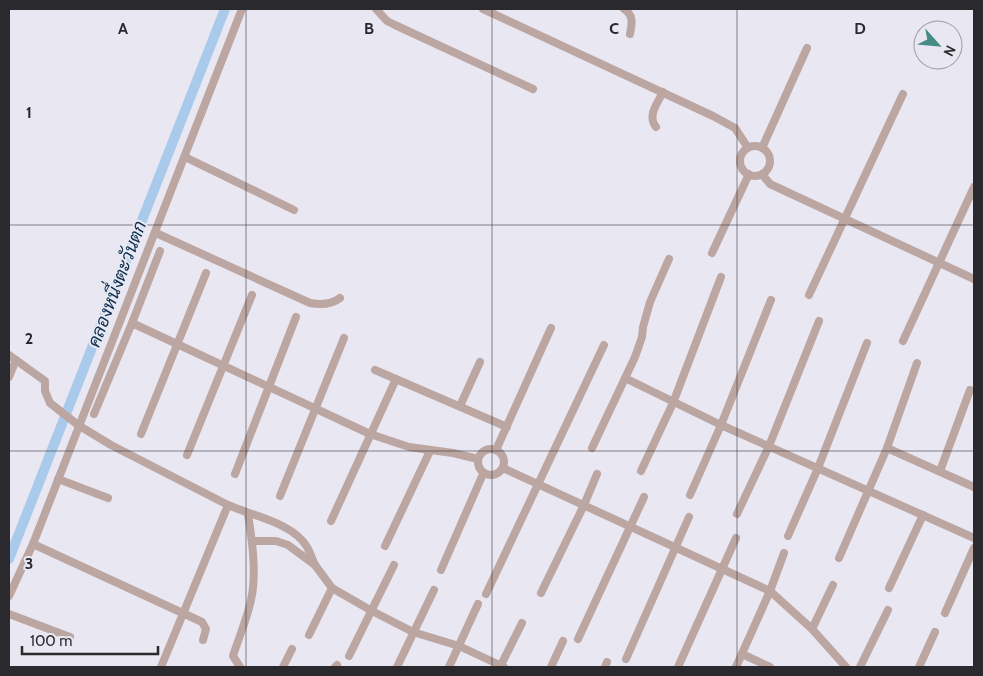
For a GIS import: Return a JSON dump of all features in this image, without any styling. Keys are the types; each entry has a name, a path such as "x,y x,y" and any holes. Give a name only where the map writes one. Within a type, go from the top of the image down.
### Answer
{"street":[{"path":"9,596 34,544 77,424 156,233 242,9"},
{"path":"376,9 387,21 533,88"},
{"path":"483,9 713,116 735,128 748,148"},
{"path":"624,9 631,15 630,34"},
{"path":"762,148 807,48"},
{"path":"656,127 652,120 653,112 663,92"},
{"path":"809,296 903,94"},
{"path":"755,146 762,148 768,153 770,161 762,174 755,176 749,174 740,165 740,158 748,148 755,146"},
{"path":"184,157 294,210"},
{"path":"712,253 749,174"},
{"path":"762,174 770,184 974,279"},
{"path":"903,341 974,187"},
{"path":"156,233 310,303 328,304 340,298"},
{"path":"94,414 160,252"},
{"path":"592,448 639,347 650,302 669,259"},
{"path":"140,434 206,273"},
{"path":"641,471 673,403 721,278"},
{"path":"187,455 252,295"},
{"path":"690,495 721,425 771,300"},
{"path":"235,474 296,317"},
{"path":"737,514 769,446 819,321"},
{"path":"132,324 370,434 409,447 453,453 478,459"},
{"path":"496,450 551,328"},
{"path":"280,496 344,338"},
{"path":"788,536 818,468 868,343"},
{"path":"486,594 604,345"},
{"path":"9,355 45,381 46,398 60,412 77,424 111,445 228,505 248,514 281,524 299,536 315,565 332,588 372,611 413,632 459,646 502,667 522,623"},
{"path":"9,377 16,360"},
{"path":"460,406 480,362"},
{"path":"840,558 887,448 918,363"},
{"path":"375,370 507,426"},
{"path":"625,378 673,403 974,538"},
{"path":"331,522 396,379"},
{"path":"940,471 970,390"},
{"path":"887,448 974,487"},
{"path":"485,450 496,450 504,457 503,468 494,476 483,474 478,467 478,459 485,450"},
{"path":"385,546 430,451"},
{"path":"503,468 770,591 812,629 846,667"},
{"path":"441,570 483,474"},
{"path":"541,593 597,474"},
{"path":"58,479 108,498"},
{"path":"578,639 644,496"},
{"path":"161,667 228,505"},
{"path":"240,667 233,656 252,599 253,585 252,541 248,514"},
{"path":"889,588 923,515"},
{"path":"626,659 689,517"},
{"path":"678,667 736,538"},
{"path":"252,541 276,541 288,545 315,565"},
{"path":"34,544 205,624 203,640"},
{"path":"945,613 974,548"},
{"path":"736,667 770,591 784,553"},
{"path":"349,656 394,565"},
{"path":"812,629 833,585"},
{"path":"309,635 332,588"},
{"path":"397,667 434,590"},
{"path":"449,667 478,604"},
{"path":"860,667 888,610"},
{"path":"9,614 70,637"},
{"path":"919,667 935,632"},
{"path":"551,667 563,641"},
{"path":"282,667 292,650"},
{"path":"742,654 770,667"}],"waterway":[{"name":"คลองหนึ่งตะวันตก","path":"9,559 225,9"}]}
